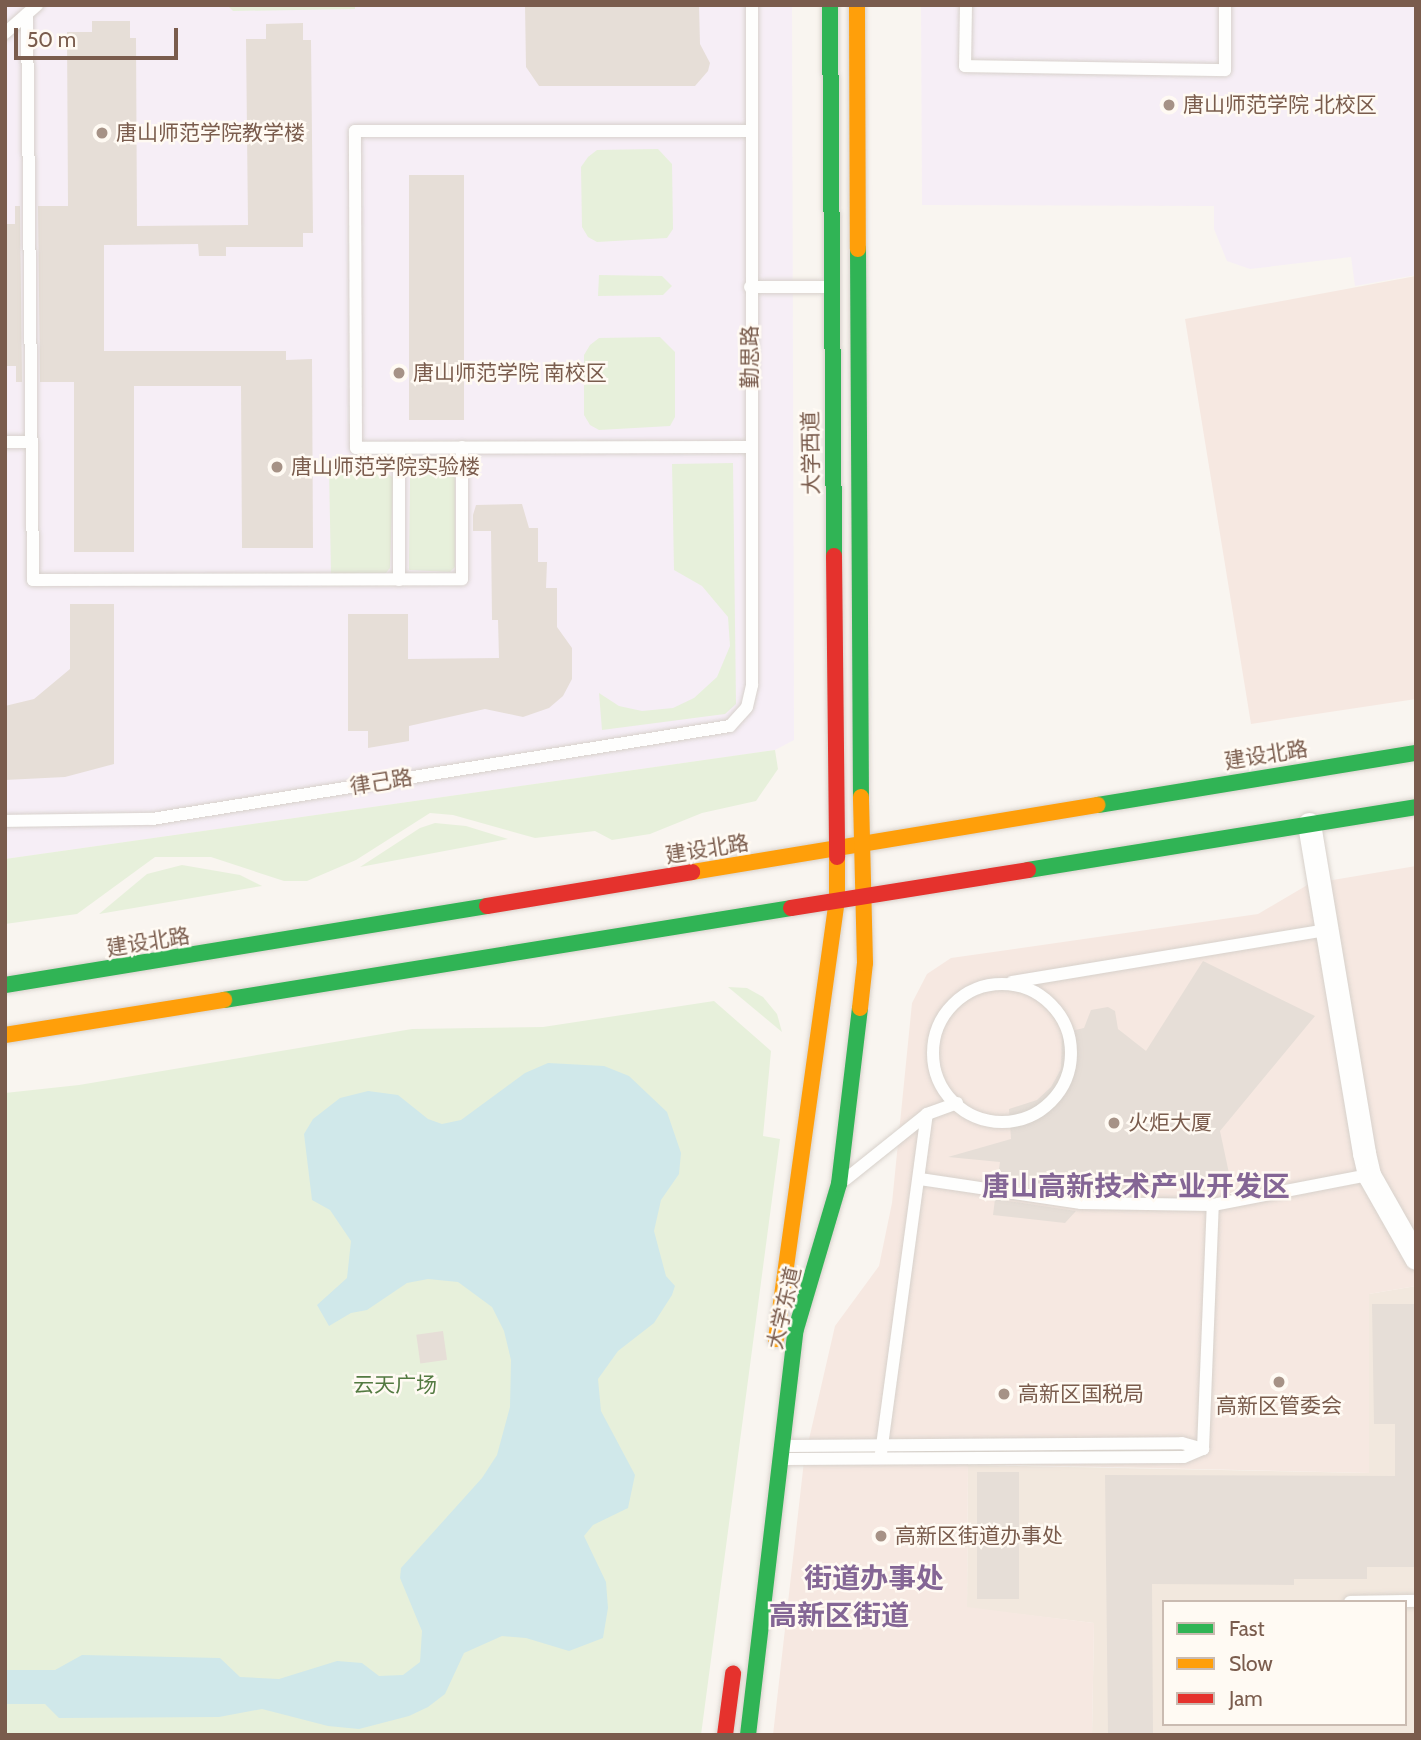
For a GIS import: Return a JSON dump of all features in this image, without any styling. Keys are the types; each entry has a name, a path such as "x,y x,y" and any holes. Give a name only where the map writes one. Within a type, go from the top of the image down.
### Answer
{"main road":[{"name":"大学西道","path":"830,5 830,287 837,901"},
{"path":"857,5 866,892"},
{"name":"建设北路","path":"5,985 1416,753"},
{"path":"5,1035 837,901 866,892 1416,807"},
{"name":"大学东道","path":"748,1735 784,1452 796,1329 839,1184 865,963 866,892"},
{"name":"大学东道","path":"775,1352 837,901"},
{"path":"725,1735 735,1653"}],"street":[{"path":"1309,824 1369,1175 1416,1258"}],"lane":[{"path":"5,33 37,5"},
{"name":"勤思路","path":"747,707 752,685 752,5"},
{"path":"966,5 965,66 1225,70 1225,5"},
{"path":"27,15 33,580 462,579 462,447"},
{"path":"750,447 356,448 355,131 751,131"},
{"path":"750,287 830,287"},
{"path":"5,442 32,442"},
{"path":"399,448 400,580"},
{"name":"律己路","path":"5,821 152,819 730,726 747,707"},
{"path":"1012,982 1035,991 1064,1023 1071,1046 1069,1069 1061,1091 1045,1108 1025,1119 1002,1123 979,1119 945,1093 933,1055 944,1016 974,990 1012,982 1326,930"},
{"path":"839,1184 928,1114 957,1104"},
{"path":"878,1459 884,1445 928,1114"},
{"path":"920,1179 1081,1203 1213,1205 1369,1175"},
{"path":"1203,1448 1213,1205"},
{"path":"784,1452 884,1445 1182,1443 1203,1448"},
{"path":"784,1452 878,1459 1184,1457 1203,1448"}],"shaded area":[{"name":"唐山师范学院 南校区","path":"5,5 792,5 794,740 775,750 5,859"},
{"name":"唐山师范学院 北校区","path":"921,5 1416,5 1416,275 1355,286 1351,257 1250,269 1227,261 1214,229 1214,206 922,205"},
{"path":"1416,276 1416,699 1251,724 1185,319"},
{"path":"1416,866 1416,1286 1369,1294 1369,1473 968,1464 967,1607 1094,1623 1092,1735 773,1735 804,1461 835,1326 879,1266 892,1203 912,1003 927,974 951,958 1258,914 1309,884"},
{"path":"1416,1286 1416,1735 1092,1735 1094,1623 967,1608 968,1465 1369,1473 1369,1294"}],"green space":[{"path":"227,5 355,5 355,9 233,11"},
{"path":"658,149 672,164 673,229 667,238 597,242 588,237 582,227 581,167 588,157 597,150"},
{"path":"599,275 662,276 672,286 663,295 598,296"},
{"path":"660,337 675,352 675,417 670,426 599,430 590,425 584,415 584,355 590,345 599,338"},
{"path":"733,463 736,704 725,714 602,730 599,693 619,706 642,711 673,708 694,698 717,677 730,646 728,617 702,586 674,570 672,464"},
{"path":"417,464 455,467 455,567 450,572 409,570 410,472"},
{"path":"380,466 393,478 390,568 386,573 331,574 329,467"},
{"path":"775,750 778,769 756,801 702,813 650,834 612,840 595,831 535,838 453,815 430,813 356,860 307,881 284,881 211,857 155,857 77,914 5,924 5,859"},
{"path":"435,823 466,826 508,839 360,867 420,828"},
{"path":"182,865 240,875 262,886 99,914 147,874"},
{"path":"728,987 747,988 763,997 777,1014 782,1032"},
{"name":"云天广场","path":"714,1001 771,1051 763,1136 780,1139 701,1735 5,1735 5,1093 79,1085 412,1029 543,1027"}],"water":[{"path":"548,1063 604,1066 629,1076 667,1112 681,1153 679,1174 661,1200 654,1231 666,1276 675,1286 672,1295 654,1323 618,1351 598,1379 601,1411 635,1475 628,1508 593,1525 584,1536 606,1582 608,1608 603,1638 569,1651 526,1638 502,1636 464,1653 445,1694 428,1707 409,1716 359,1729 328,1726 262,1709 219,1717 59,1718 45,1704 5,1704 5,1670 55,1670 82,1655 220,1658 240,1677 279,1679 337,1661 362,1663 379,1676 403,1675 420,1662 422,1631 400,1578 401,1568 482,1478 497,1455 510,1407 511,1360 504,1331 492,1307 458,1282 428,1279 407,1283 367,1310 351,1313 329,1326 317,1305 347,1278 351,1241 330,1210 312,1200 304,1134 313,1119 340,1098 368,1091 398,1095 428,1119 442,1124 461,1120 525,1073"}],"building":[{"path":"525,5 699,5 700,44 710,63 708,71 695,86 539,86 526,67"},
{"path":"92,21 130,21 130,38 136,38 137,226 248,225 246,39 266,39 266,24 303,23 303,40 311,40 313,233 303,233 303,247 226,247 226,256 199,256 198,244 104,245 104,351 286,351 286,360 312,359 313,548 242,548 241,386 134,386 134,552 74,552 74,382 40,382 38,206 68,206 67,32 92,32"},
{"path":"409,175 464,175 464,420 409,420"},
{"path":"15,206 20,206 22,382 16,382 16,366 5,366 5,224 15,224"},
{"path":"522,504 529,528 538,528 538,562 547,562 546,588 557,588 557,627 572,648 572,679 563,696 549,708 523,717 485,709 409,726 409,741 368,748 368,731 348,731 348,614 408,614 408,659 499,658 498,620 492,620 491,531 473,531 473,515 476,505"},
{"path":"70,604 114,604 114,764 65,777 5,780 5,706 34,699 70,669"},
{"name":"火炬大厦","path":"1203,961 1315,1016 1220,1131 1230,1178 1082,1194 997,1182 1000,1162 948,1157 1011,1139 1009,1109 1037,1100 1051,1087 1061,1069 1062,1033 1084,1028 1091,1010 1108,1007 1115,1011 1118,1029 1146,1051"},
{"path":"995,1199 1076,1211 1065,1223 993,1215"},
{"path":"1372,1304 1416,1304 1416,1567 1367,1567 1367,1579 1294,1579 1294,1585 1152,1584 1153,1735 1108,1735 1105,1475 1395,1476 1395,1424 1374,1424"},
{"path":"443,1331 447,1360 420,1363 416,1335"},
{"path":"977,1472 1019,1472 1019,1599 977,1599"}],"traffic: fast":[{"path":"830,5 834,556"},
{"path":"858,249 861,797"},
{"path":"1098,805 1416,753"},
{"path":"1028,870 1416,807"},
{"path":"5,985 487,906"},
{"path":"224,1000 791,908"},
{"path":"748,1735 796,1329 839,1184 860,1008"}],"traffic: slow":[{"path":"857,5 858,249"},
{"path":"860,1008 865,963 861,797"},
{"path":"692,872 1098,805"},
{"path":"776,1339 837,900 837,857"},
{"path":"5,1035 224,1000"}],"traffic: jam":[{"path":"834,556 837,857"},
{"path":"791,908 1028,870"},
{"path":"487,906 692,872"},
{"path":"725,1735 733,1674"}],"place":[{"name":"唐山师范学院 北校区","path":"1169,105"},
{"name":"唐山师范学院教学楼","path":"102,133"},
{"name":"唐山师范学院 南校区","path":"399,373"},
{"name":"唐山师范学院实验楼","path":"277,467"},
{"name":"火炬大厦","path":"1114,1123"},
{"name":"高新区管委会","path":"1279,1382"},
{"name":"高新区国税局","path":"1004,1394"},
{"name":"高新区街道办事处","path":"881,1536"}],"district":[{"name":"唐山高新技术产业开发区","path":"1136,1186"},
{"name":"街道办事处","path":"874,1578"},
{"name":"高新区街道","path":"839,1615"}]}
